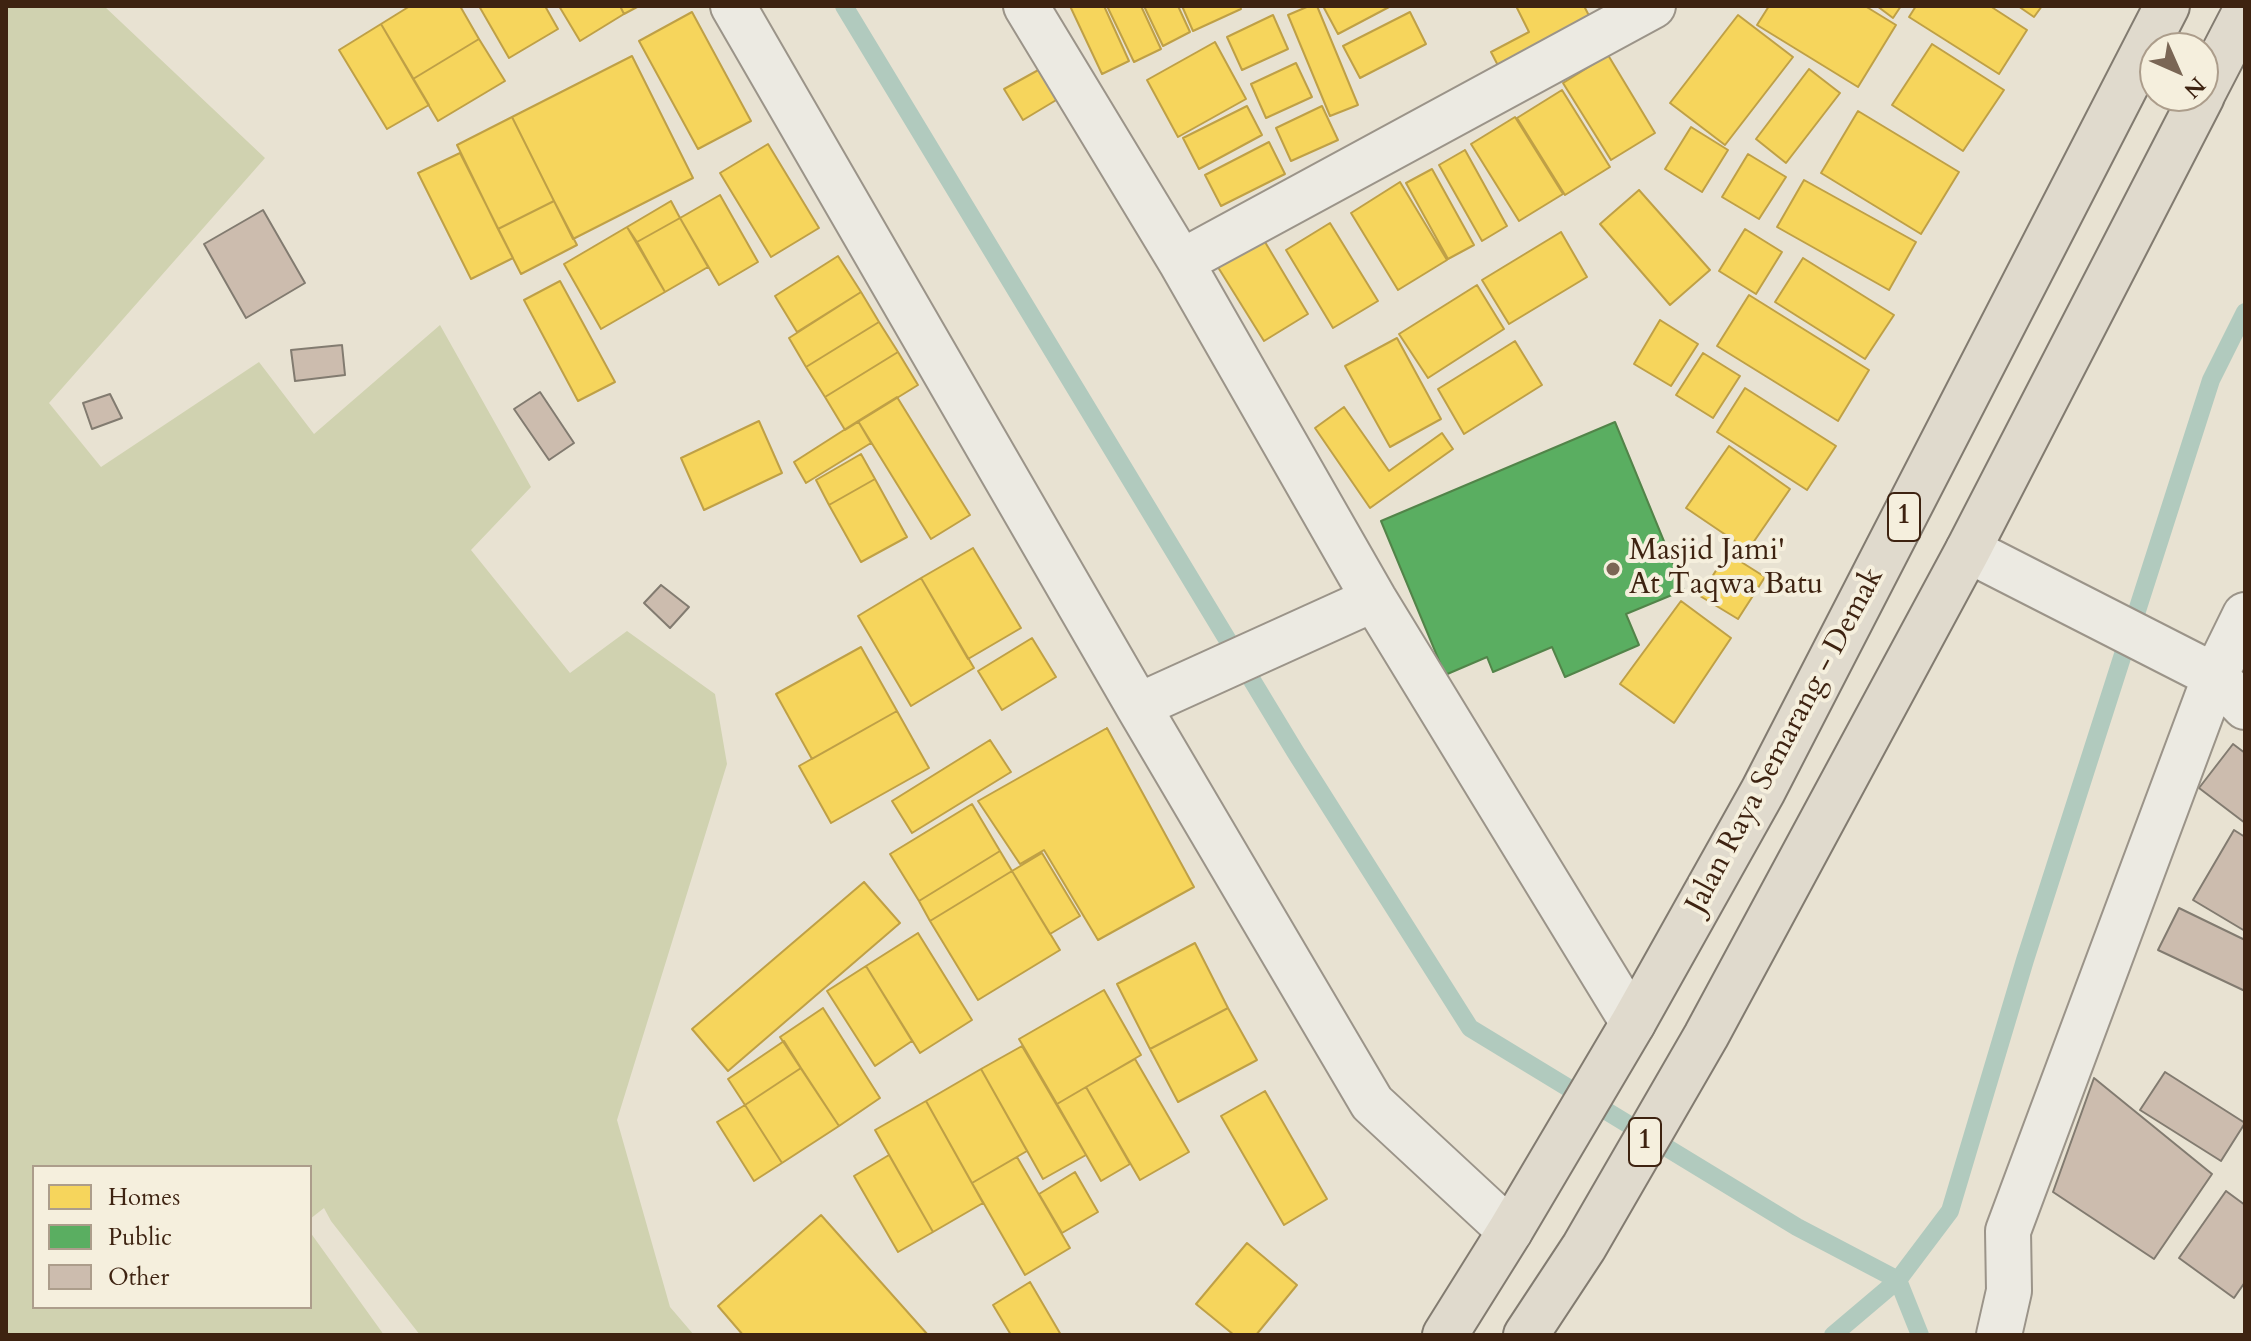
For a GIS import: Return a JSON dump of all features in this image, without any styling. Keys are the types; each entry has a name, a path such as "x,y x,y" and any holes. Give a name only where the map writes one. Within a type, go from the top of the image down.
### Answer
{"highway":[{"name":"Jalan Raya Semarang - Demak","path":"1445,1335 1633,1023 1763,791 2167,6"},
{"name":"1","path":"2219,62 2245,12"},
{"name":"1","path":"1526,1335 1584,1247 1706,1036 1968,550 2193,112"}],"street":[{"path":"733,6 1152,699 1372,1103 1520,1215"},
{"path":"1026,6 1181,262 1361,604 1633,1023"},
{"path":"1181,262 1653,6"},
{"path":"1968,550 2204,671 2245,707"},
{"path":"1152,699 1361,604"},
{"path":"1999,1335 2009,1291 2008,1231 2204,671 2245,615"}],"green space":[{"path":"6,6 104,6 265,158 49,403 101,467 259,362 314,434 440,325 531,487 471,550 570,673 627,631 715,694 727,764 617,1120 670,1307 694,1335 420,1335 324,1208 312,1217 312,1165 32,1165 32,1309 312,1309 312,1235 384,1335 6,1335"}],"building: Homes":[{"path":"410,6 460,6 479,39 413,79 381,24"},
{"path":"479,6 545,6 558,29 509,58"},
{"path":"559,6 620,6 624,14 580,41"},
{"path":"620,6 639,6 624,14"},
{"path":"1070,6 1104,6 1129,61 1102,74"},
{"path":"1107,6 1141,6 1161,49 1134,62"},
{"path":"1144,6 1178,6 1190,32 1163,46"},
{"path":"1182,6 1240,6 1241,9 1193,31"},
{"path":"1317,6 1358,105 1330,116 1288,15"},
{"path":"1323,6 1391,6 1338,34"},
{"path":"1516,6 1584,6 1597,31 1505,79 1491,52 1529,32"},
{"path":"1769,6 1865,6 1896,25 1858,87 1757,25"},
{"path":"1877,6 1901,6 1893,18"},
{"path":"1916,6 1990,6 2027,30 1999,74 1909,17"},
{"path":"2018,6 2042,6 2034,17"},
{"path":"692,12 751,121 698,149 639,41"},
{"path":"1410,12 1426,44 1360,78 1343,46"},
{"path":"1273,15 1288,49 1242,70 1227,37"},
{"path":"1738,15 1793,57 1725,145 1670,103"},
{"path":"381,24 429,105 387,129 339,50"},
{"path":"479,39 505,81 438,121 413,79"},
{"path":"1215,42 1246,99 1178,137 1147,80"},
{"path":"1932,44 2004,90 1963,151 1892,105"},
{"path":"1608,55 1655,133 1611,160 1563,83"},
{"path":"632,56 693,178 573,239 512,117"},
{"path":"1051,63 1068,93 1023,120 1004,89"},
{"path":"1296,63 1312,97 1266,118 1251,84"},
{"path":"1809,69 1840,93 1786,163 1756,139"},
{"path":"1562,90 1610,167 1565,195 1517,118"},
{"path":"1247,106 1262,135 1199,169 1183,138"},
{"path":"1322,106 1338,140 1291,161 1276,128"},
{"path":"1858,111 1959,172 1921,234 1821,173"},
{"path":"512,117 554,201 498,229 457,145"},
{"path":"1515,117 1563,194 1519,221 1471,144"},
{"path":"1691,127 1728,150 1702,192 1665,169"},
{"path":"1269,142 1285,174 1221,206 1205,175"},
{"path":"768,144 819,228 771,257 720,173"},
{"path":"1465,150 1507,226 1482,241 1439,165"},
{"path":"460,153 513,258 471,279 418,173"},
{"path":"1748,154 1786,177 1759,219 1722,197"},
{"path":"1432,169 1474,245 1448,259 1406,183"},
{"path":"1804,180 1916,242 1889,290 1777,227"},
{"path":"1400,182 1447,260 1398,290 1351,213"},
{"path":"1639,190 1710,270 1670,305 1600,224"},
{"path":"720,195 758,262 719,285 680,218"},
{"path":"554,201 577,245 521,274 498,229"},
{"path":"671,201 680,218 637,242 627,227"},
{"path":"680,218 708,267 665,292 637,242"},
{"path":"1330,223 1378,301 1333,328 1286,250"},
{"path":"627,227 665,292 601,329 564,264"},
{"path":"1745,229 1782,252 1756,294 1719,271"},
{"path":"1561,232 1587,277 1509,324 1482,280"},
{"path":"1262,237 1308,314 1264,341 1216,264"},
{"path":"838,256 861,292 797,332 775,296"},
{"path":"1803,258 1894,315 1865,359 1775,302"},
{"path":"560,281 615,382 578,401 524,300"},
{"path":"1477,285 1504,329 1428,378 1399,334"},
{"path":"861,292 879,322 806,367 789,338"},
{"path":"1749,295 1869,370 1838,421 1717,346"},
{"path":"1660,320 1698,344 1671,386 1634,364"},
{"path":"879,322 898,352 825,397 806,367"},
{"path":"1397,338 1441,419 1390,447 1345,366"},
{"path":"1515,341 1542,385 1464,434 1438,389"},
{"path":"898,352 918,385 845,430 825,397"},
{"path":"1703,353 1740,376 1713,418 1676,395"},
{"path":"1745,388 1836,446 1807,490 1717,432"},
{"path":"897,397 970,515 931,539 858,421"},
{"path":"1344,407 1389,471 1442,433 1453,449 1370,508 1315,428"},
{"path":"759,421 782,473 704,510 681,458"},
{"path":"858,421 871,443 806,483 794,462"},
{"path":"1729,446 1790,489 1748,550 1686,508"},
{"path":"861,454 875,479 829,505 816,480"},
{"path":"875,479 907,537 861,562 829,505"},
{"path":"973,548 1021,628 968,659 921,578"},
{"path":"1727,553 1765,577 1738,619 1700,596"},
{"path":"921,578 974,668 911,706 858,616"},
{"path":"1681,601 1731,638 1674,723 1620,684"},
{"path":"1032,638 1056,677 1002,710 978,671"},
{"path":"861,647 897,711 812,759 776,694"},
{"path":"897,711 929,768 831,823 799,766"},
{"path":"1107,728 1194,887 1098,940 1044,850 1020,864 978,801"},
{"path":"990,740 1011,772 912,833 892,801"},
{"path":"972,804 1000,851 919,901 890,854"},
{"path":"1000,851 1012,871 930,921 919,901"},
{"path":"1042,853 1080,916 1050,934 1012,871"},
{"path":"1012,871 1060,950 978,1000 930,921"},
{"path":"864,882 900,923 728,1071 692,1029"},
{"path":"918,933 972,1020 920,1053 866,966"},
{"path":"1195,943 1228,1008 1150,1049 1117,984"},
{"path":"866,966 912,1041 875,1066 827,991"},
{"path":"1104,990 1141,1055 1057,1104 1019,1039"},
{"path":"823,1008 880,1098 839,1126 780,1037"},
{"path":"1228,1008 1257,1060 1178,1102 1150,1049"},
{"path":"784,1041 801,1068 745,1105 728,1079"},
{"path":"1022,1046 1086,1155 1043,1179 981,1069"},
{"path":"1135,1059 1189,1152 1140,1180 1086,1087"},
{"path":"801,1068 839,1126 782,1163 745,1105"},
{"path":"981,1069 1027,1151 972,1183 926,1101"},
{"path":"1086,1087 1130,1164 1101,1181 1057,1104"},
{"path":"1265,1091 1327,1199 1284,1225 1221,1116"},
{"path":"926,1101 983,1203 933,1232 875,1130"},
{"path":"745,1105 782,1163 754,1181 717,1122"},
{"path":"889,1155 933,1232 898,1252 854,1176"},
{"path":"1017,1157 1070,1248 1025,1275 972,1183"},
{"path":"1075,1172 1098,1212 1062,1233 1039,1194"},
{"path":"821,1215 928,1335 743,1335 718,1306"},
{"path":"1247,1243 1297,1285 1256,1335 1234,1335 1196,1304"},
{"path":"1030,1282 1061,1335 1011,1335 993,1305"}],"building: Public":[{"path":"1615,422 1684,590 1626,614 1639,645 1565,677 1552,647 1493,672 1487,657 1445,675 1381,521"}],"building: Other":[{"path":"263,210 305,283 246,318 204,244"},
{"path":"342,345 345,375 295,381 291,350"},
{"path":"540,392 574,443 549,460 514,409"},
{"path":"110,394 122,418 92,429 83,403"},
{"path":"661,585 689,607 670,628 644,603"},
{"path":"2233,744 2245,753 2245,823 2199,788"},
{"path":"2234,830 2245,837 2245,931 2193,900"},
{"path":"2179,908 2245,940 2245,991 2158,950"},
{"path":"2165,1072 2245,1123 2221,1161 2140,1110"},
{"path":"2094,1078 2212,1174 2154,1259 2053,1192"},
{"path":"2226,1191 2245,1205 2245,1282 2234,1298 2179,1258"}],"waterway":[{"path":"844,6 1296,753 1470,1028 1797,1227 1898,1280 1950,1211 2025,960 2211,380 2245,312"},
{"path":"1833,1335 1898,1280 1920,1335"}],"place":[{"name":"Masjid Jami' At Taqwa Batu","path":"1613,569"}]}
